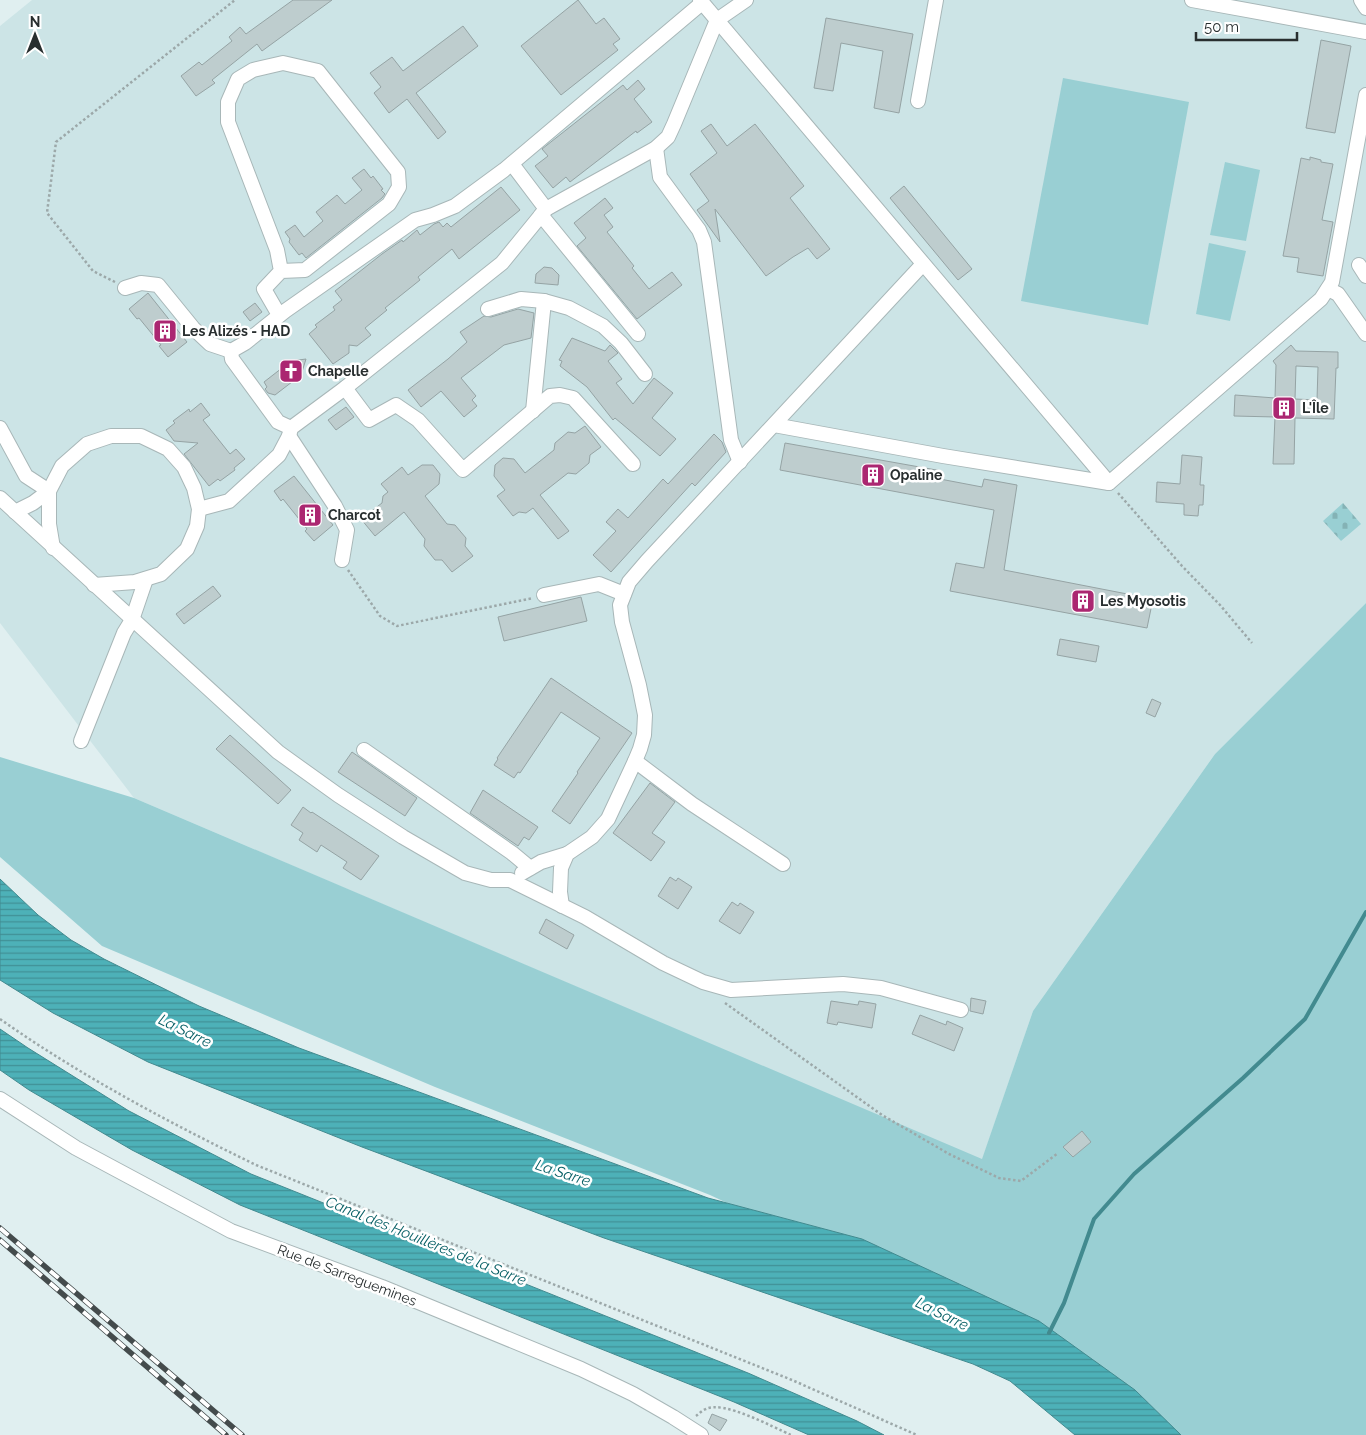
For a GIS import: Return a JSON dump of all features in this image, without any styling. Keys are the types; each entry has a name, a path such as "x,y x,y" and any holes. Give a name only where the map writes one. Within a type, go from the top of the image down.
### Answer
{"street":[{"path":"199,509 229,501 279,455 290,432 502,263 544,212 656,148 668,138 717,20 746,0"},
{"path":"918,101 936,0"},
{"path":"1192,0 1366,32"},
{"path":"1361,0 1366,8"},
{"path":"126,288 141,283 158,285 193,328 210,344 231,351 245,343 279,315 415,220 454,206 512,164 701,1 1109,483"},
{"path":"279,315 264,289 281,271 304,270 389,204 400,187 398,172 318,71 283,63 253,70 238,79 228,102 228,122 277,250 281,271"},
{"path":"1109,483 1322,299 1332,282 1366,95"},
{"path":"656,148 660,177 699,230 704,242 731,440 740,462"},
{"path":"512,164 544,212 638,334"},
{"path":"510,880 541,862 567,854 592,837 608,819 623,790 640,749 644,735 646,715 622,622 620,605 630,582 647,561 923,264"},
{"path":"1328,289 1338,294 1366,334"},
{"path":"488,309 520,299 544,301 568,308 603,326 621,343 645,374"},
{"path":"533,411 544,301"},
{"path":"231,351 232,358 278,422 290,432 347,530 342,560"},
{"path":"344,388 369,420 396,405 418,420 463,470 550,396 560,395 573,398 633,464"},
{"path":"774,425 943,456 1109,483"},
{"path":"0,428 26,476 49,491"},
{"path":"15,512 33,503 49,491 62,466 87,444 111,436 141,436 168,449 184,467 194,488 199,509 197,526 187,549 162,574 135,582 94,585"},
{"path":"49,491 49,524 53,548"},
{"path":"0,498 278,752 338,795 403,837 465,873 491,880 510,880 585,917 663,963 703,982 731,990 842,984 881,988 961,1010"},
{"path":"81,741 124,633 132,620 146,579"},
{"path":"544,595 599,584 624,594"},
{"path":"364,750 512,853 530,868"},
{"path":"635,761 692,804 783,864"},
{"path":"562,906 560,892 561,868 567,854"},
{"name":"Rue de Sarreguemines","path":"0,1099 76,1148 231,1231 382,1287 581,1369 633,1394 701,1435"}],"path":[{"path":"126,288 93,272 47,214 56,142 235,0"},
{"path":"1109,483 1252,643"},
{"path":"342,560 380,616 397,626 544,595"},
{"path":"721,987 725,1003 882,1115 949,1154 999,1178 1021,1181 1058,1153"},
{"path":"0,1019 22,1035 98,1082 175,1125 256,1165 792,1380 917,1435"},
{"path":"685,1425 706,1408 714,1407 730,1409 791,1435"}],"shaded area":[{"path":"32,0 1366,0 1366,603 1215,754 1033,1011 982,1160 134,798 0,623 0,26"}],"green space":[{"path":"1063,78 1189,102 1148,325 1021,301"},
{"path":"1225,162 1260,170 1246,241 1210,235"},
{"path":"1209,243 1246,251 1230,321 1196,314"},
{"path":"1343,503 1361,524 1341,541 1323,521"},
{"path":"1366,603 1366,1435 1171,1435 1122,1387 710,1195 435,1087 102,946 0,857 0,757 134,798 982,1159 1033,1011 1215,754"}],"water":[{"name":"La Sarre","path":"0,879 38,915 71,940 104,959 199,1006 299,1048 708,1198 862,1239 1039,1321 1135,1390 1181,1435 1075,1435 1010,1381 973,1364 604,1238 362,1147 148,1062 53,1013 0,980"},
{"path":"0,1029 129,1111 251,1174 748,1373 857,1421 884,1435 809,1435 734,1402 240,1205 132,1150 29,1090 0,1070"}],"building":[{"path":"293,0 332,0 262,51 257,44 212,80 215,83 196,96 181,76 199,62 202,65 232,41 229,37 240,27 246,34"},
{"path":"578,0 596,24 604,18 620,39 613,44 618,50 561,95 521,46"},
{"path":"826,18 913,34 899,113 874,108 883,51 841,43 833,91 814,88"},
{"path":"463,26 478,46 416,93 446,132 438,139 407,99 389,113 374,93 381,87 370,73 392,57 403,71"},
{"path":"1321,40 1351,46 1335,133 1306,128"},
{"path":"638,80 645,89 634,99 652,122 637,133 636,131 570,182 566,177 553,188 535,166 548,156 542,149 623,85 627,90"},
{"path":"711,124 727,146 755,124 804,186 790,198 830,249 817,259 808,248 766,276 715,209 720,242 697,210 709,201 690,174 717,153 701,131"},
{"path":"1310,157 1321,160 1321,162 1333,164 1322,220 1333,222 1323,276 1297,272 1299,258 1283,256 1301,158 1310,160"},
{"path":"364,169 371,178 373,176 383,189 381,190 385,194 382,198 306,258 302,253 299,255 289,242 290,239 285,232 295,225 304,237 323,221 316,212 337,195 345,204 362,190 352,178"},
{"path":"904,186 972,269 958,280 890,198"},
{"path":"501,187 520,210 459,259 452,249 418,277 420,280 385,308 387,310 365,328 371,335 357,346 349,345 349,353 333,364 309,334 317,327 315,325 335,310 333,307 342,300 335,291 382,254 402,240 403,242 417,230 420,235 439,222 443,227 447,223 451,227"},
{"path":"605,198 613,208 604,215 613,227 607,232 634,266 632,268 649,289 672,272 682,285 637,319 577,246 586,238 574,223"},
{"path":"544,267 552,268 559,275 558,285 535,283 536,274"},
{"name":"Les Alizés - HAD","path":"148,293 187,342 168,357 159,346 161,345 129,309"},
{"path":"255,303 262,312 250,321 243,312"},
{"path":"518,309 534,313 531,338 504,345 461,378 476,396 472,400 477,406 464,417 441,391 421,407 408,390 467,342 460,332 484,316 491,317"},
{"path":"572,338 605,351 610,345 618,353 608,361 622,379 616,383 633,404 654,378 673,393 652,418 676,439 660,456 615,418 613,420 587,387 560,366 562,361 559,360"},
{"name":"L'Île","path":"1291,345 1296,351 1338,352 1334,419 1295,418 1294,464 1273,464 1275,417 1234,416 1235,395 1275,398 1276,365 1273,361","holes":["1296,366 1318,367 1317,400 1295,399"]},
{"name":"Chapelle","path":"306,359 301,375 275,395 268,393 264,382 291,361"},
{"path":"201,403 210,415 203,420 230,454 236,449 245,459 234,468 235,470 220,481 218,479 209,486 184,454 198,443 174,441 166,430 175,423 173,421 189,409 190,412"},
{"path":"346,407 354,417 336,430 328,420"},
{"path":"585,426 601,447 590,455 589,463 576,474 568,473 540,495 569,531 558,539 533,508 526,513 519,512 513,516 497,496 505,490 494,476 495,465 503,458 514,459 525,473 554,450 555,443 568,432 575,433"},
{"path":"714,434 722,442 726,452 695,486 692,483 611,572 593,555 616,531 606,522 618,509 628,518 663,479 668,484"},
{"path":"785,443 942,471 940,479 982,487 984,479 1017,485 1004,570 1153,599 1147,628 950,591 956,563 984,568 994,510 780,470"},
{"path":"1182,455 1202,457 1200,485 1204,485 1203,505 1199,505 1198,516 1184,515 1184,504 1156,502 1157,482 1180,484"},
{"path":"422,465 433,465 440,474 439,484 425,496 447,524 455,525 466,538 465,546 473,556 452,572 442,560 435,560 424,546 425,539 404,512 375,536 361,519 382,503 383,496 388,492 381,484 402,467 408,475"},
{"name":"Charcot","path":"294,476 333,525 314,541 283,499 281,501 274,491"},
{"path":"213,586 221,596 184,624 176,614"},
{"path":"581,597 587,621 504,641 498,617"},
{"path":"1060,639 1099,646 1096,662 1057,655"},
{"path":"551,678 632,733 570,824 552,811 600,738 561,712 520,773 518,772 514,778 494,765"},
{"path":"1152,699 1161,703 1155,717 1146,713"},
{"path":"230,735 291,790 278,804 216,749"},
{"path":"352,752 417,798 405,816 338,772"},
{"path":"650,783 675,802 652,833 665,842 651,861 613,833"},
{"path":"483,790 538,827 529,840 524,837 518,846 470,813"},
{"path":"303,807 379,856 361,880 343,868 347,862 321,845 317,852 299,840 303,833 291,825"},
{"path":"670,877 676,881 678,878 692,887 678,909 658,896"},
{"path":"732,902 738,906 740,903 754,912 740,934 719,921"},
{"path":"546,919 574,935 567,949 539,933"},
{"path":"971,998 986,1001 983,1014 970,1011"},
{"path":"831,1001 858,1005 859,1001 876,1004 872,1028 838,1022 837,1025 827,1023"},
{"path":"920,1015 946,1025 947,1021 963,1028 954,1051 912,1034"},
{"path":"1082,1131 1091,1142 1073,1157 1063,1147"},
{"path":"712,1414 727,1420 720,1431 708,1423"}],"waterway":[{"path":"1049,1333 1064,1303 1094,1219 1134,1174 1243,1078 1305,1019 1366,912"}],"railway":[{"path":"0,1228 242,1435"},
{"path":"0,1240 226,1435"}],"place":[{"name":"Les Alizés - HAD","path":"165,331"},
{"name":"Chapelle","path":"291,371"},
{"name":"L'Île","path":"1284,408"},
{"name":"Opaline","path":"873,475"},
{"name":"Charcot","path":"310,515"},
{"name":"Les Myosotis","path":"1083,601"}],"water label":[{"name":"Canal des Houillères de la Sarre","path":"426,1241"}]}
